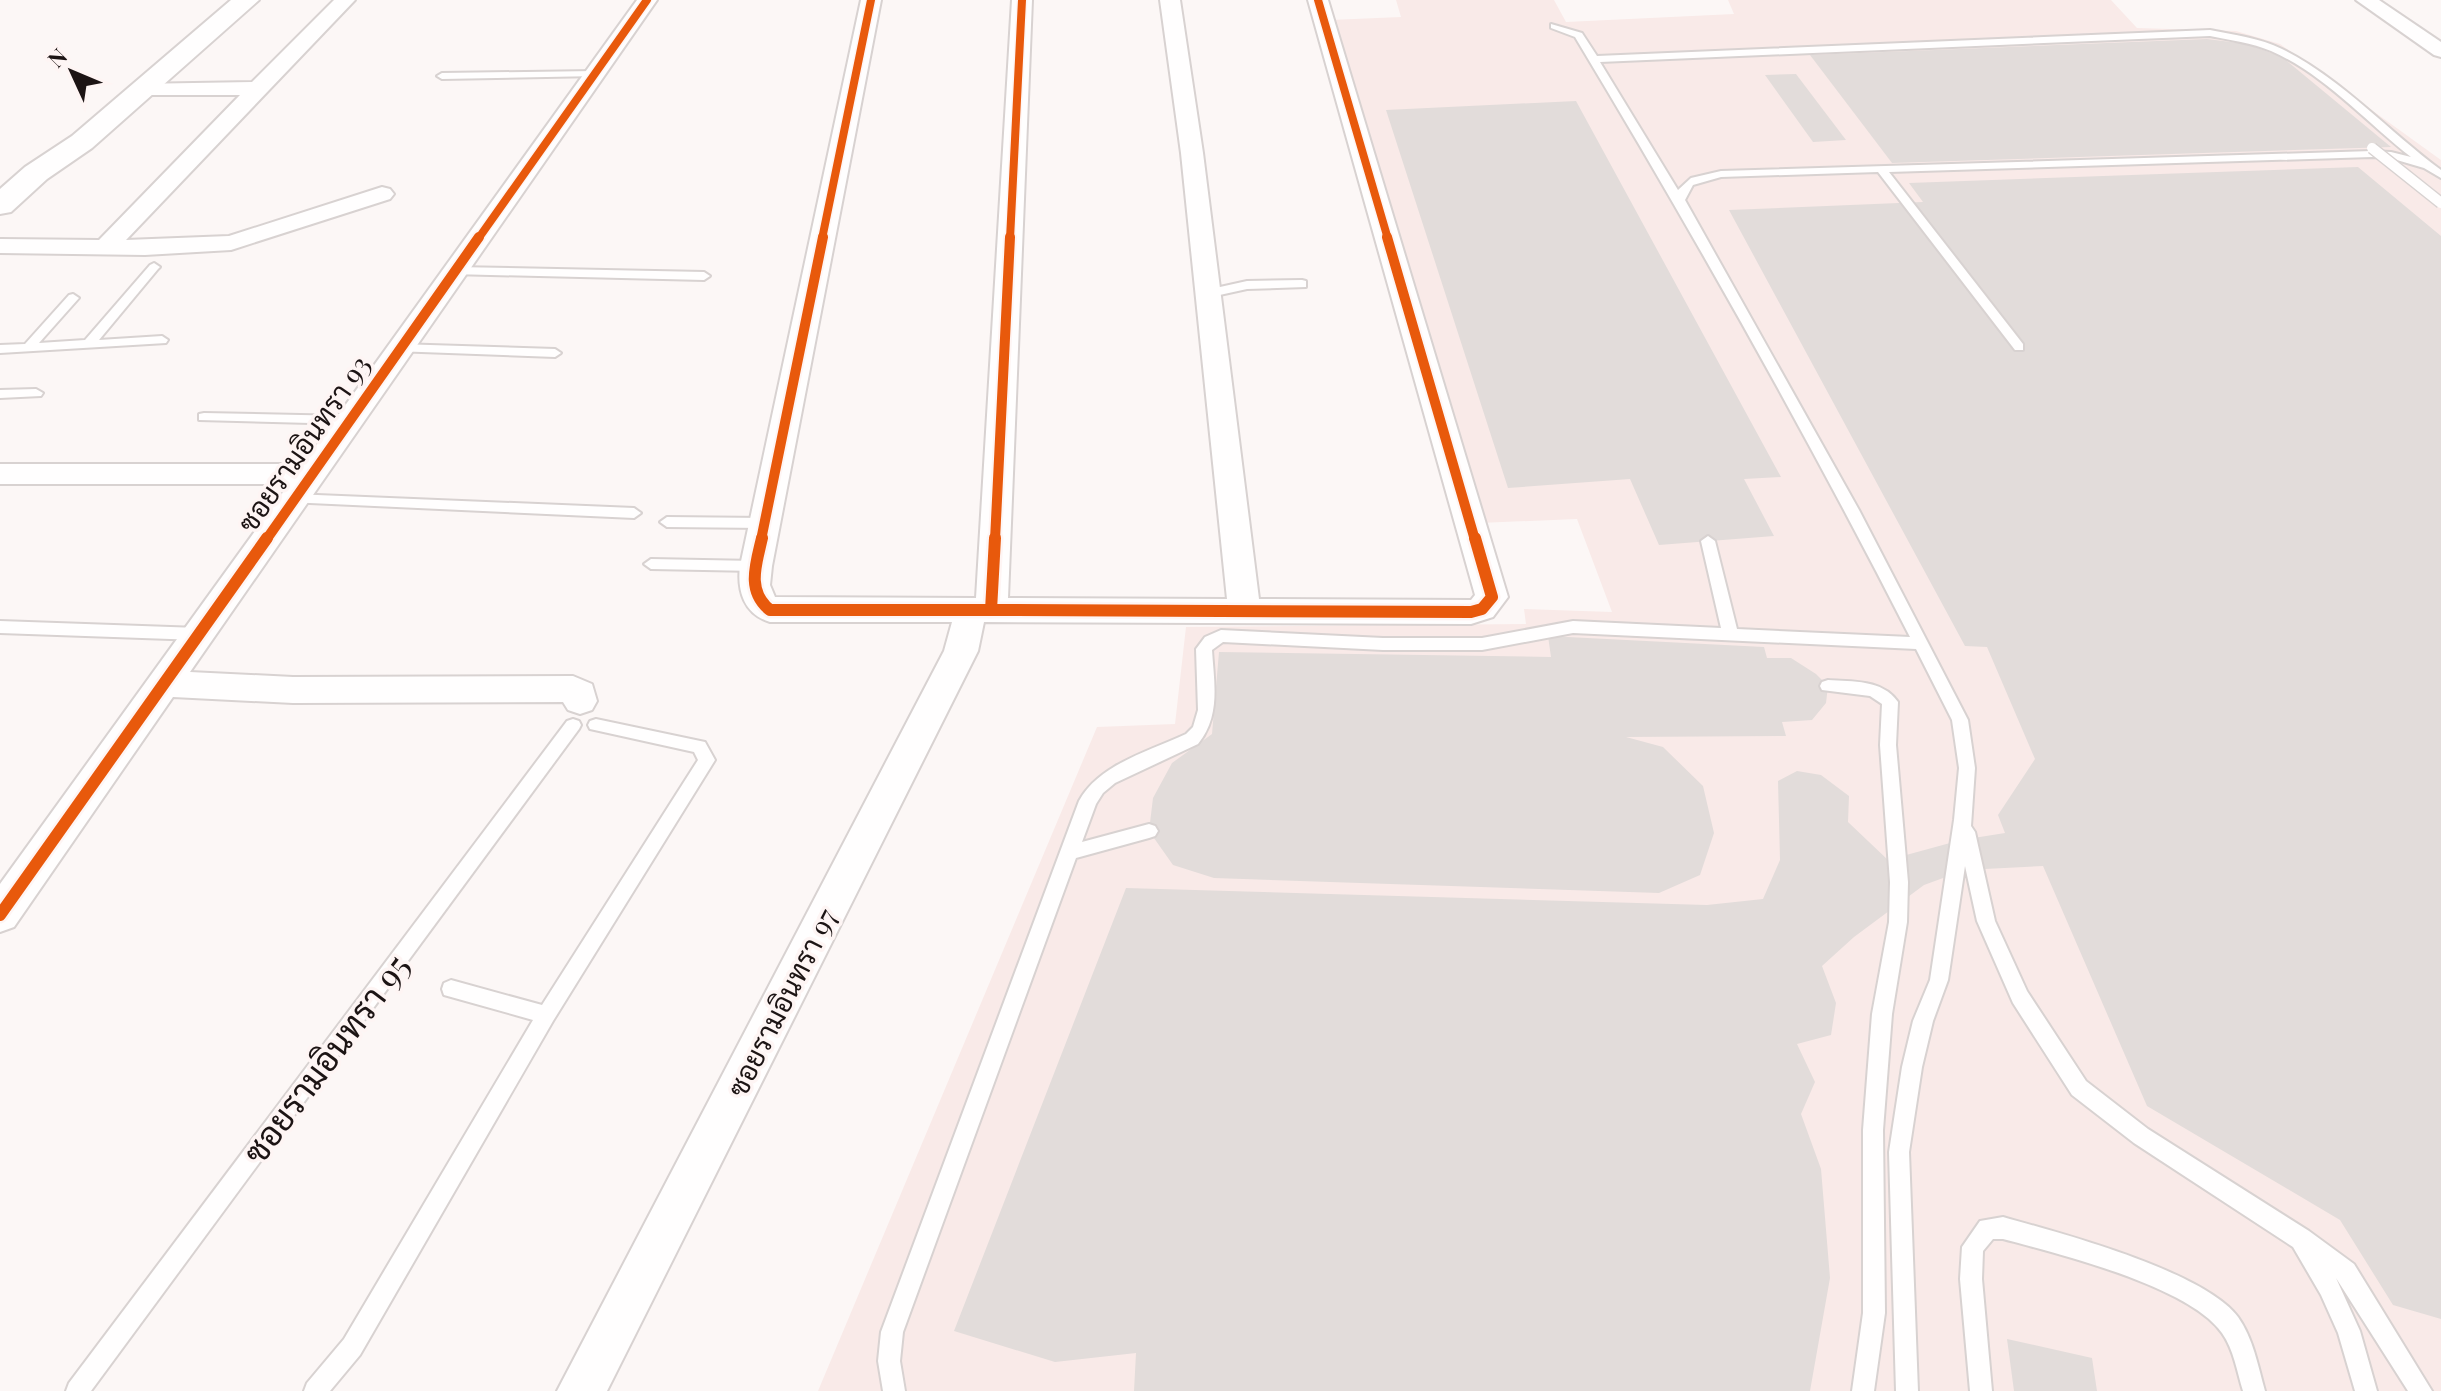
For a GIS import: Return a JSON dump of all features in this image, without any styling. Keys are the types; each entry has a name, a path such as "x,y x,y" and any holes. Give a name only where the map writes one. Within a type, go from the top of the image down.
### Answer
{"main road":[{"path":"0,205 36,173 82,142 246,0"},
{"path":"0,229 58,175 82,142"}],"street":[{"path":"105,248 345,0"},
{"name":"ซอยรามอินทรา 93","path":"0,915 160,684 199,634 398,348 647,0"},
{"path":"871,0 764,523 753,586 755,597 770,610 1471,612 1482,609 1492,597 1318,0"},
{"name":"ซอยรามอินทรา 97","path":"581,1391 981,610 1022,0"},
{"path":"1170,0 1192,153 1244,611"},
{"path":"2366,0 2441,51"},
{"path":"143,89 258,88"},
{"path":"0,246 203,247 231,243 382,194"},
{"path":"0,474 310,474"},
{"path":"160,684 293,690 573,689 580,693 583,717"}],"lane":[{"path":"1554,26 1579,35 1679,200 1852,510 1960,720 1967,768 1963,820 1939,980 1923,1021 1912,1067 1899,1152 1907,1391"},
{"path":"1593,59 2210,33 2285,53 2402,141 2441,175"},
{"path":"442,76 595,74"},
{"path":"2372,148 2441,203"},
{"path":"1679,200 1682,188 1693,179 1721,174 2372,154 2401,157 2426,165"},
{"path":"1881,169 2019,347"},
{"path":"89,344 154,267"},
{"path":"455,271 704,276"},
{"path":"1206,294 1247,285 1302,284"},
{"path":"29,347 73,298"},
{"path":"0,349 162,340"},
{"path":"398,348 555,353"},
{"path":"0,394 36,393"},
{"path":"204,417 348,420"},
{"path":"293,499 634,513"},
{"path":"667,522 764,523"},
{"path":"1708,541 1720,603 1731,636"},
{"path":"651,564 756,566"},
{"path":"0,627 199,634"},
{"path":"894,1391 889,1361 892,1332 1088,801 1101,784 1192,739 1203,727 1206,719 1204,649 1214,638 1221,636 1384,649 1482,644 1573,627 1918,643"},
{"path":"1828,686 1874,690 1890,702 1892,821 1899,882 1898,922 1882,1014 1874,1115 1874,1313 1863,1391"},
{"path":"315,1391 352,1347 546,1015 707,760 699,747 583,717"},
{"name":"ซอยรามอินทรา 95","path":"77,1391 583,717"},
{"path":"1963,820 1986,921 2020,997 2079,1088 2141,1136 2301,1239 2346,1272 2368,1302 2402,1364 2421,1391"},
{"path":"1070,852 1149,831"},
{"path":"451,989 546,1015"},
{"path":"1981,1391 1971,1279 1973,1247 1988,1229 2003,1228 2120,1266 2208,1303 2227,1320 2240,1342 2254,1391"},
{"path":"2301,1239 2329,1287 2349,1331 2366,1391"}],"shaded area":[{"path":"1396,0 1554,0 1566,22 1734,14 1728,0 2111,0 2137,28 2236,31 2280,44 2441,160 2441,1391 818,1391 1097,727 1175,724 1186,627 1526,624 1524,609 1612,612 1577,519 1479,523 1330,20 1401,17"}],"building":[{"path":"2207,39 2247,44 2282,57 2391,147 1892,163 1810,55"},
{"path":"1796,74 1846,140 1813,142 1765,75"},
{"path":"1576,101 1781,477 1744,479 1774,536 1659,545 1630,479 1508,488 1386,110"},
{"path":"2358,167 2441,236 2441,1319 2393,1305 2340,1220 2147,1106 2043,866 1965,870 1924,885 1854,937 1822,966 1836,1003 1831,1035 1797,1044 1815,1082 1801,1114 1821,1169 1830,1278 1810,1391 1134,1391 1136,1353 1055,1362 954,1331 1126,888 1707,905 1763,899 1780,860 1778,781 1797,771 1821,775 1849,796 1848,822 1888,860 1961,840 2005,833 1998,815 2035,759 1987,647 1965,646 1729,210 1923,202 1909,183"},
{"path":"1548,636 1764,647 1767,658 1791,658 1816,674 1828,686 1826,703 1812,720 1782,722 1786,736 1626,737 1663,747 1703,786 1714,833 1700,875 1659,893 1214,878 1173,865 1149,831 1153,798 1172,763 1212,734 1219,652 1551,657"},
{"path":"2007,1339 2092,1358 2097,1391 2014,1391"}],"cycle path":[{"path":"0,915 647,0"},
{"path":"871,0 756,566 755,591 770,610 991,610 1022,0"},
{"path":"991,610 1471,612 1482,609 1492,597 1318,0"}]}
